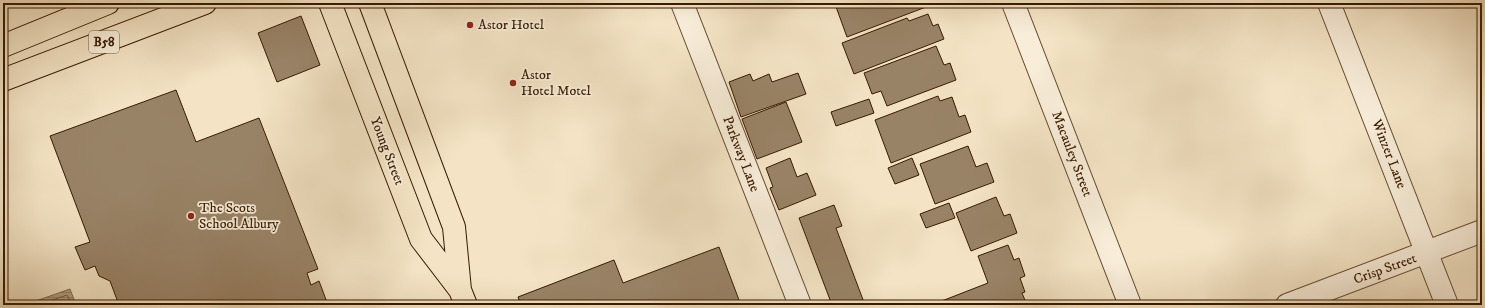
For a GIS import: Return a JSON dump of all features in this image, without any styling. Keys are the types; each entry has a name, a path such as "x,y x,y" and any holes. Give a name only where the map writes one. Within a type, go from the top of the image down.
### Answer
{"main road":[{"name":"B58","path":"3,46 108,3"},
{"name":"B58","path":"3,80 205,3"},
{"name":"Young Street","path":"330,3 421,240 463,298"},
{"name":"Young Street","path":"370,3 454,227 463,298"}],"street":[{"name":"Parkway Lane","path":"682,3 800,305"},
{"name":"Macauley Street","path":"1013,3 1130,305"},
{"name":"Winzer Lane","path":"1329,3 1428,253 1447,305"},
{"name":"Crisp Street","path":"1287,305 1428,253 1482,231"}],"water":[{"path":"70,289 76,305 31,305 30,303"}],"building":[{"path":"925,3 926,7 847,37 835,4"},
{"path":"928,14 933,26 938,24 944,39 854,74 842,43 907,18 909,21"},
{"path":"301,16 320,65 277,82 258,33"},
{"path":"936,46 944,65 950,63 956,80 887,106 881,91 872,94 864,73"},
{"path":"798,73 806,94 741,117 729,82 750,74 753,81 769,74 772,82"},
{"path":"176,90 196,142 259,118 318,269 307,273 311,285 319,281 328,305 119,305 110,281 99,276 95,266 85,270 75,247 90,242 50,136"},
{"path":"938,96 940,101 952,97 959,117 965,115 971,132 891,163 875,120"},
{"path":"869,99 874,113 836,126 831,112"},
{"path":"786,102 802,142 757,159 742,119"},
{"path":"968,146 976,167 987,163 994,182 935,204 920,164"},
{"path":"790,158 797,177 807,173 816,195 779,210 770,188 773,187 766,168"},
{"path":"912,158 919,175 895,184 888,168"},
{"path":"996,197 1004,216 1010,214 1017,233 971,251 956,213"},
{"path":"949,203 955,218 926,228 920,214"},
{"path":"834,205 842,226 836,228 865,305 832,305 799,218"},
{"path":"1008,245 1014,260 1019,258 1025,276 1020,278 1025,292 1022,293 1027,305 934,305 988,283 978,256"},
{"path":"719,247 739,300 730,303 731,305 521,305 518,297 614,260 623,283"}],"place":[{"name":"Astor Hotel","path":"470,25"},
{"name":"Astor Hotel Motel","path":"513,83"},
{"name":"The Scots School Albury","path":"191,216"}]}
